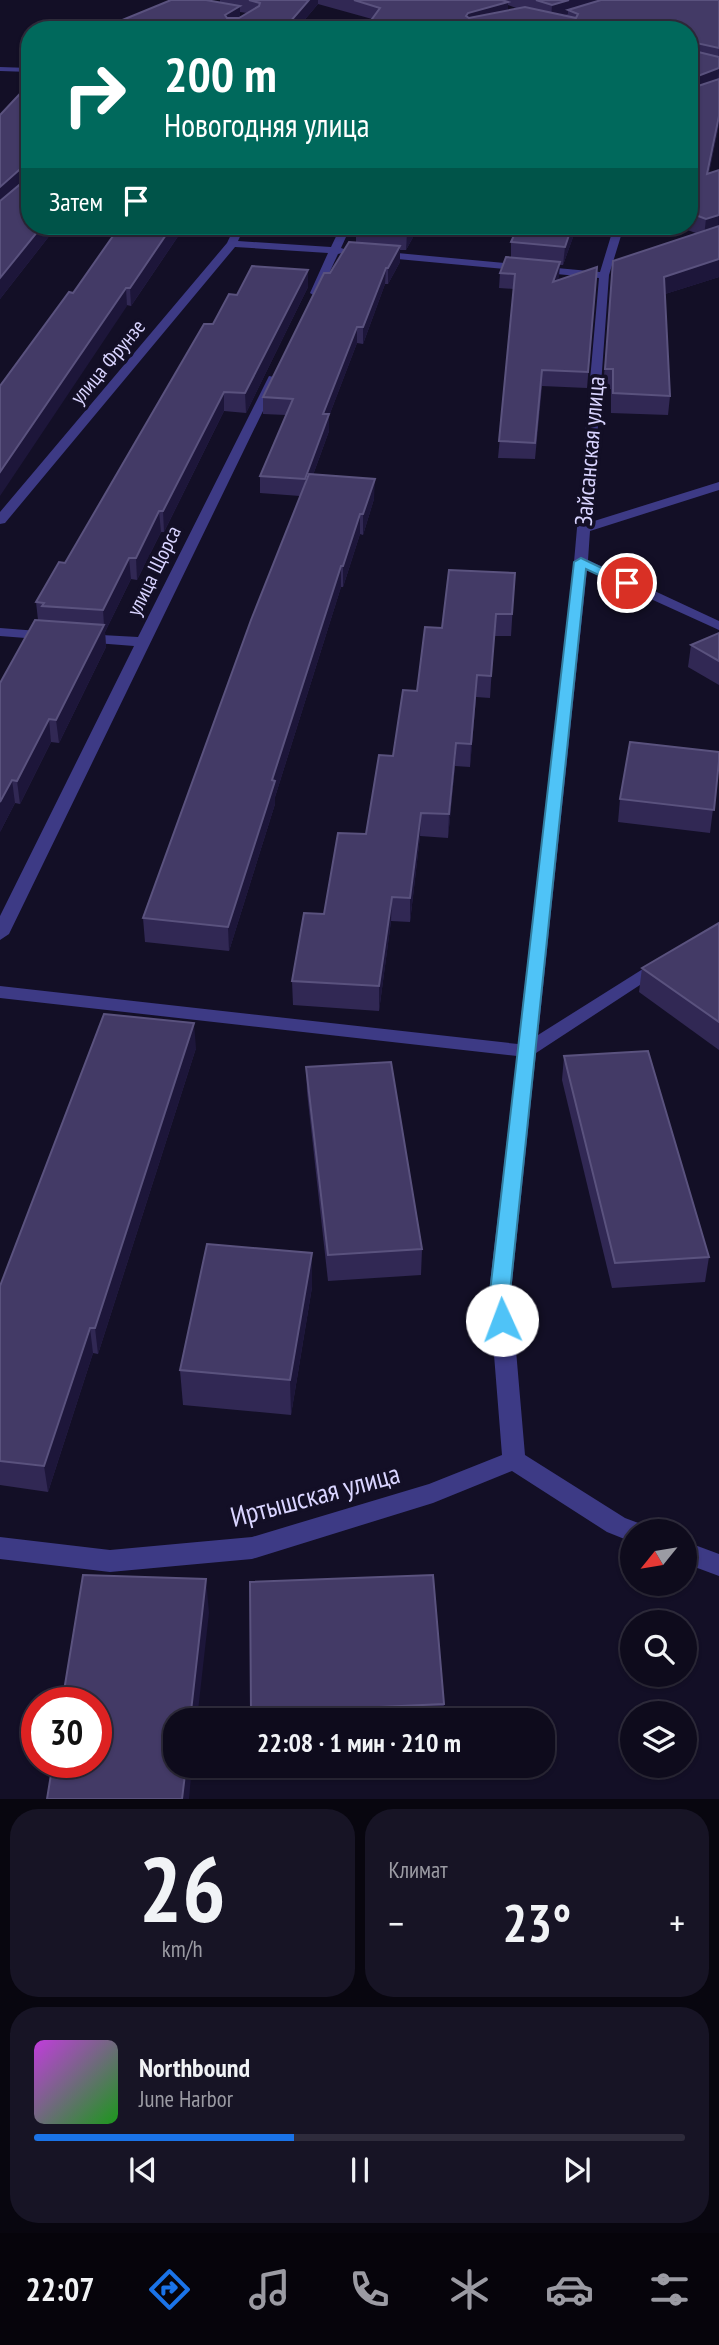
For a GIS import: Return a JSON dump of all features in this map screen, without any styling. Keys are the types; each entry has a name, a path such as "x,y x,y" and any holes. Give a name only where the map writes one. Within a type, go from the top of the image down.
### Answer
{"street":[{"path":"0,69 21,70"},
{"name":"улица Фрунзе","path":"0,520 232,244 236,235"},
{"path":"306,312 342,235"},
{"name":"Зайсанская улица","path":"514,1460 500,1292 581,562 610,273 617,235"},
{"path":"232,244 610,273"},
{"name":"улица Щорса","path":"0,934 282,361"},
{"path":"583,529 719,486"},
{"path":"581,562 719,626"},
{"path":"0,632 142,642"},
{"path":"0,992 526,1051 673,957"},
{"path":"514,1460 620,1526"},
{"name":"Иртышская улица","path":"0,1548 110,1561 252,1548 433,1493 514,1460"},
{"path":"697,1557 719,1565"}],"building":[{"path":"171,0 206,0 240,6 225,15 227,18 239,18 259,6 260,3 249,0 309,0 291,21 120,21"},
{"path":"354,0 502,0 508,2 468,13 466,16 469,18 525,7 576,18 578,14 568,10 601,0 719,0 719,48 698,43 698,21 371,21 380,8"},
{"path":"536,0 569,0 552,5"},
{"path":"698,52 719,57 719,68 698,76"},
{"path":"719,79 719,116 707,174 719,170 719,215 706,219 698,216 698,86"},
{"path":"21,93 21,168 0,187 0,115"},
{"path":"21,184 21,235 35,235 0,278 0,201"},
{"path":"719,226 719,259 664,277 670,396 613,393 613,369 605,369 613,261"},
{"path":"114,235 166,235 130,288 126,288 0,472 0,386 69,292 73,293"},
{"path":"514,235 569,235 565,247 511,242"},
{"path":"349,242 400,246 386,268 363,327 357,327 323,414 329,414 305,479 260,476 293,399 263,397 324,273 330,273"},
{"path":"506,257 560,262 553,282 597,267 588,372 542,370 535,443 499,441 515,274 500,273"},
{"path":"252,266 308,270 245,393 224,392 163,511 159,511 136,558 129,558 103,610 42,606 44,603 36,602 59,562 65,563 204,324 213,324 229,294 237,295"},
{"path":"309,474 375,479 341,566 228,927 143,918 251,620"},
{"path":"449,570 515,573 512,614 496,614 491,676 477,675 471,744 456,743 449,814 421,813 410,898 392,897 379,986 292,981 304,913 324,914 338,833 366,834 379,755 393,756 403,690 417,691 425,627 442,628"},
{"path":"35,620 104,625 56,720 49,719 17,781 12,780 0,802 0,683"},
{"path":"719,633 719,661 691,645"},
{"path":"630,742 719,752 714,810 620,799"},
{"path":"719,923 719,1022 642,968"},
{"path":"104,1014 194,1023 95,1328 90,1328 44,1466 0,1461 0,1286"},
{"path":"648,1051 709,1257 615,1263 564,1056"},
{"path":"391,1062 422,1249 328,1255 306,1067"},
{"path":"207,1244 312,1253 290,1380 180,1370"},
{"path":"83,1575 206,1579 191,1708 163,1708 163,1778 185,1778 182,1799 47,1799 50,1778 112,1778 112,1687 65,1687"},
{"path":"433,1575 444,1704 358,1708 251,1708 250,1582"}],"route":[{"path":"502,1320 500,1292 581,562 627,583"}]}
